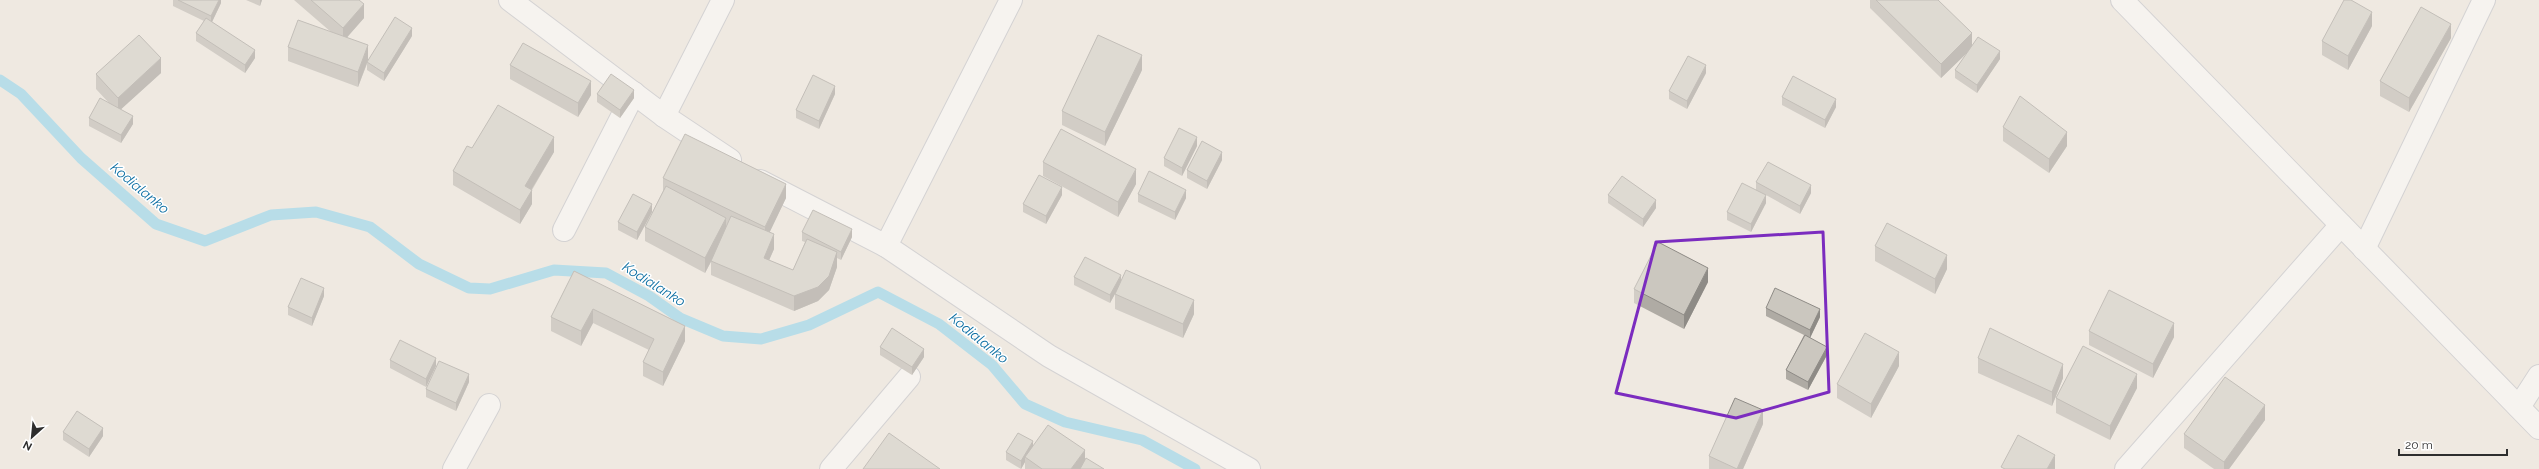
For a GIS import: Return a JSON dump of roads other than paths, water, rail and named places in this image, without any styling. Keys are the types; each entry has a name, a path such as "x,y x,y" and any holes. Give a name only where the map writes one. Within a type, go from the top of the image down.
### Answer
{"street":[{"path":"510,0 664,116 766,185 886,246 1049,356 1249,469"},
{"path":"664,116 723,0"},
{"path":"886,246 1010,0"},
{"path":"2122,0 2539,428"},
{"path":"2364,249 2484,0"},
{"path":"564,230 634,93"},
{"path":"2126,469 2341,225"},
{"path":"2519,407 2539,376"},
{"path":"832,469 909,377"},
{"path":"454,469 488,405"}],"waterway":[{"name":"Kodialanko","path":"0,80 21,94 81,158 156,224 205,241 271,215 316,212 370,227 419,264 469,288 490,289 554,270 606,273 649,296 680,318 723,336 761,339 809,325 878,292 939,324 992,365 1025,404 1065,422 1142,440 1195,469"}]}
